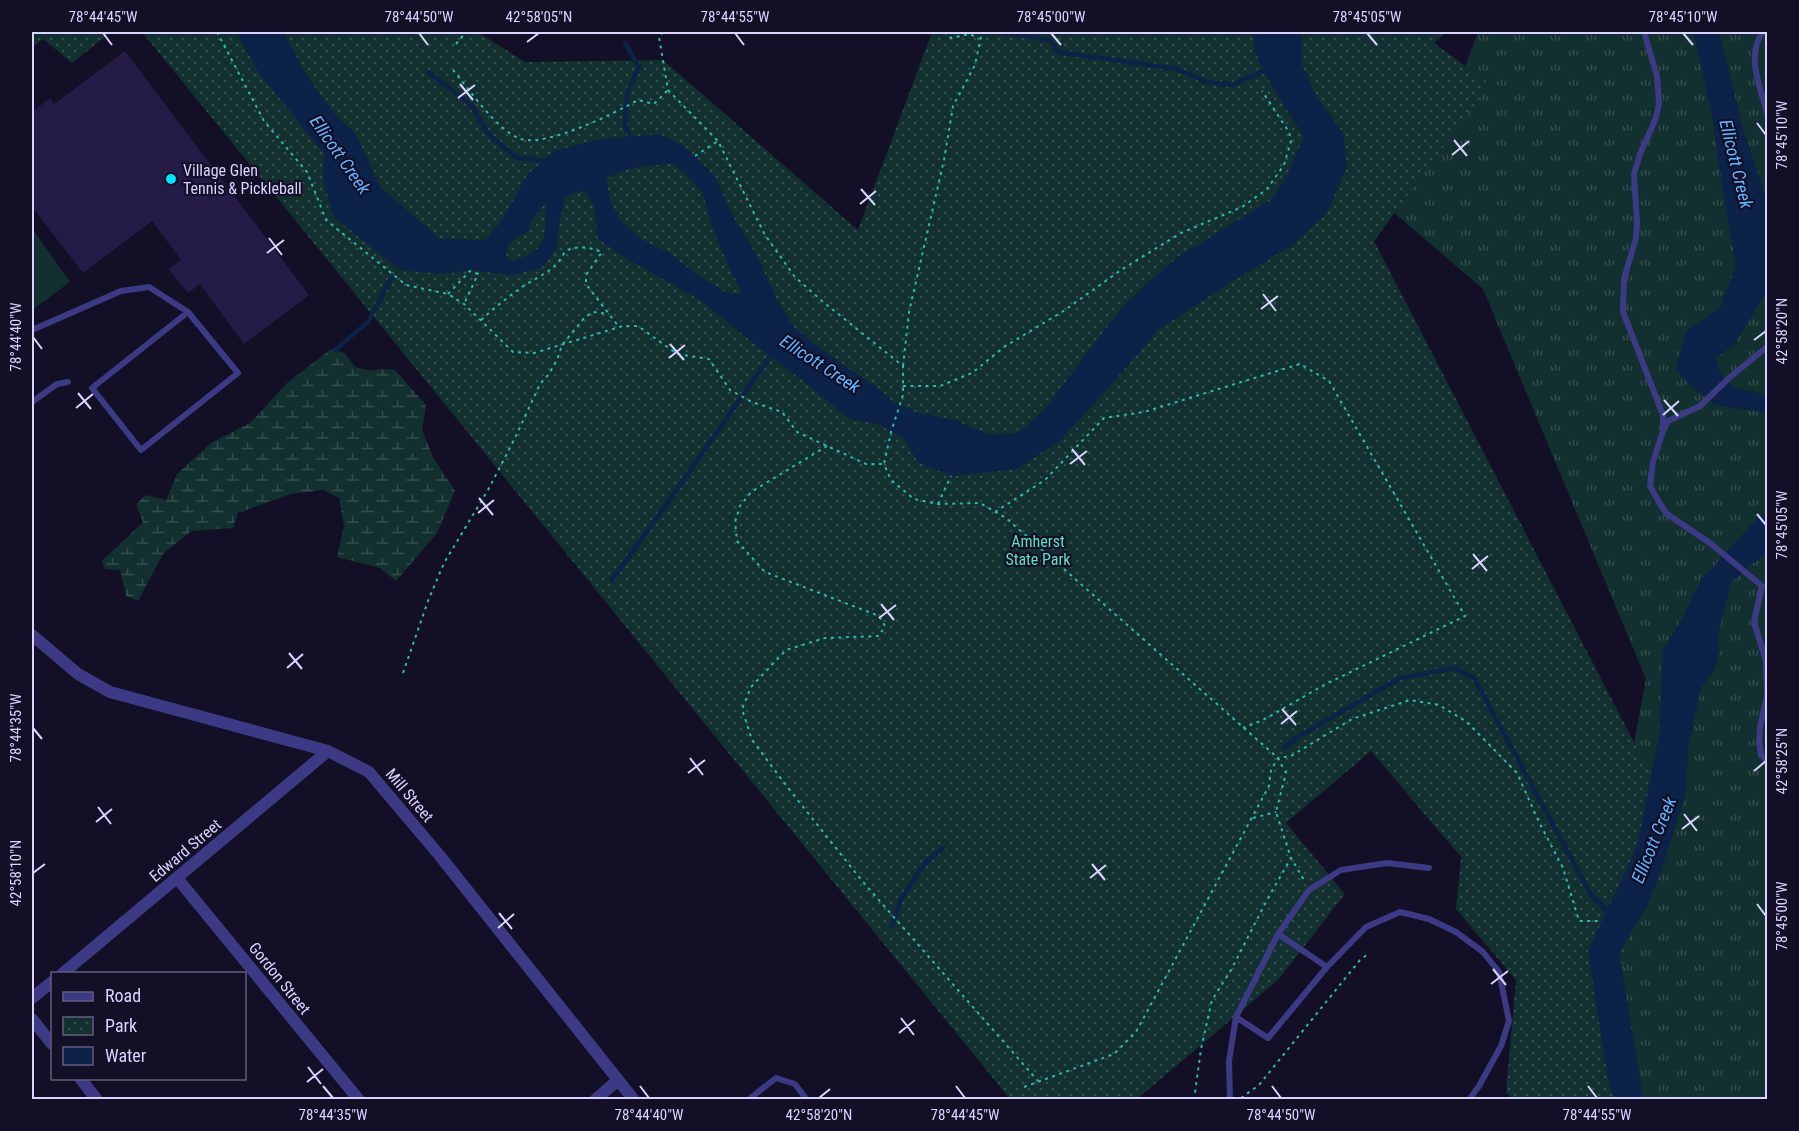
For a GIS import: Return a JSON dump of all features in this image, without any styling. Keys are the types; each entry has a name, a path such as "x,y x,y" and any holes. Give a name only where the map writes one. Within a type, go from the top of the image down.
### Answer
{"street":[{"name":"Mill Street","path":"32,635 78,674 110,692 328,751 369,772 440,856 634,1100"},
{"name":"Edward Street","path":"64,972 328,751"},
{"name":"Gordon Street","path":"177,878 359,1100"},
{"path":"32,999 51,983"},
{"path":"32,1019 51,1043"},
{"path":"82,1080 97,1100"},
{"path":"595,1100 618,1080"}],"lane":[{"path":"1644,32 1657,76 1659,103 1656,118 1634,174 1636,238 1624,279 1623,312 1663,415 1663,431"},
{"path":"1763,32 1756,41 1755,67 1767,116"},
{"path":"32,330 121,291 149,287 188,312 238,373 141,450 92,388 188,312"},
{"path":"1767,346 1700,406 1668,421 1653,462 1650,486 1667,514 1710,543 1765,586 1754,622 1766,661 1767,696 1759,741 1761,755 1767,762"},
{"path":"32,402 57,384 68,382"},
{"path":"1230,1100 1229,1061 1236,1017 1278,934 1309,890 1341,870 1387,863 1429,868"},
{"path":"1236,1017 1268,1038 1327,967 1366,927 1400,912 1429,919 1456,932 1483,952 1499,972 1509,1021 1501,1046 1469,1100"},
{"path":"1278,934 1327,967"},
{"path":"748,1100 776,1078 795,1084 807,1100"}],"path":[{"path":"217,32 264,122 307,172 326,220 406,285 448,294 464,304 513,352 534,353 619,327 638,326 677,354 709,359 730,390 752,402 782,412 797,432 866,464 884,464"},
{"path":"456,44 466,32"},
{"path":"663,32 659,37 668,90 718,141 765,235 795,277 822,302 903,366"},
{"path":"944,32 951,38 970,34 980,40"},
{"path":"982,33 975,65 953,106 944,160 909,312 903,366 903,395 884,464 891,480 914,499 938,504 980,503 1006,518 1278,758 1286,773 1276,812 1291,858 1309,890"},
{"path":"453,70 499,125 521,139 544,139 608,117 638,100 654,104 668,90"},
{"path":"903,386 940,386 972,374 1004,347 1062,312 1121,270 1181,233 1242,207 1267,189 1284,165 1291,141 1289,132 1262,91"},
{"path":"695,156 718,141"},
{"path":"480,320 522,288 551,270 565,251 577,246 602,252 586,275 586,284 619,327"},
{"path":"448,294 470,271 478,274 464,304"},
{"path":"403,673 444,563 488,490 540,384 557,360 562,345 585,317 593,312 609,314"},
{"path":"995,512 1045,480 1104,418 1144,412 1300,364 1329,381 1465,616 1336,679 1263,720 1243,728"},
{"path":"827,446 751,492 740,506 735,522 737,541 765,572 879,616 885,626 879,636 825,638 786,650 751,687 742,709 752,740 863,882 1038,1082"},
{"path":"938,504 951,476"},
{"path":"1278,758 1292,756 1352,719 1410,700 1439,705 1467,722 1517,773 1563,868 1579,921 1601,921"},
{"path":"1024,1087 1114,1054 1136,1032 1269,786 1271,770 1278,758"},
{"path":"1251,819 1276,812"},
{"path":"1194,1100 1201,1049 1212,1000 1232,970 1291,858"},
{"path":"1239,1100 1259,1085 1360,960 1368,954"}],"green space":[{"path":"32,32 111,32 72,63 43,39 32,47"},
{"name":"Amherst State Park","path":"142,32 478,32 525,62 663,60 858,230 932,32 1447,32 1434,43 1490,84 1374,241 1665,802 1617,987 1628,1099 1512,1099 1506,1092 1516,980 1456,909 1461,857 1371,751 1286,823 1345,894 1278,980 1137,1099 1010,1099"},
{"path":"1478,32 1767,32 1767,1099 1610,1099 1610,871 1646,679 1483,289 1386,206 1438,139"},
{"path":"32,228 70,282 32,310"},
{"path":"331,349 345,353 355,367 368,370 394,369 426,405 422,430 433,457 455,491 437,533 396,581 380,568 337,557 344,526 339,498 323,490 291,494 238,513 233,528 191,531 163,554 138,601 126,596 120,570 105,569 102,561 143,522 136,504 146,495 166,500 177,474 211,443 250,423 287,383"}],"water":[{"path":"236,32 284,32 304,72 336,116 355,133 381,188 440,239 485,240 501,222 528,174 555,151 596,140 659,134 682,145 715,177 731,213 757,256 777,300 793,326 822,350 882,391 892,401 916,412 957,421 990,435 1018,433 1044,410 1120,310 1151,280 1179,256 1271,200 1285,180 1304,136 1272,87 1255,52 1253,32 1301,32 1302,65 1317,98 1343,133 1347,166 1327,213 1291,246 1158,330 1061,440 1016,469 951,476 918,462 904,438 877,424 850,419 700,300 629,260 598,239 594,207 584,190 565,197 559,223 557,247 543,267 512,275 470,270 444,274 400,270 333,216 323,179 324,153 259,73","holes":["673,164 702,191 712,226 743,295 725,292 667,252 639,238 619,219 611,202 606,179 631,169","545,203 546,226 540,245 528,255 509,261 506,254 509,243 529,230 531,222"]},
{"path":"1693,32 1719,32 1744,132 1767,200 1768,289 1735,344 1716,358 1720,374 1736,388 1767,395 1767,413 1715,405 1689,384 1676,369 1686,331 1720,308 1736,265 1712,114"},
{"path":"1767,536 1767,554 1732,577 1718,635 1719,651 1715,668 1701,688 1688,748 1686,792 1661,871 1646,908 1619,952 1643,1099 1614,1099 1608,1079 1588,951 1637,847 1659,736 1663,650 1681,621 1702,578 1736,549"}],"building":[{"name":"Village Glen Tennis & Pickleball","path":"125,51 309,295 244,344 200,284 188,293 168,269 181,260 152,221 83,273 32,207 32,112 50,98 54,104"}],"waterway":[{"path":"1001,32 1050,40 1058,52 1177,69 1207,82 1232,85 1269,69"},
{"path":"625,43 639,67 627,94 625,126 632,140"},
{"path":"428,72 471,105 489,135 517,158 551,161"},
{"path":"335,350 368,322 391,278"},
{"path":"612,580 773,352"},
{"name":"Ellicott Creek","path":"1729,568 1768,526"},
{"path":"1284,748 1296,738 1400,678 1455,668 1474,678 1591,895 1611,914"},
{"path":"892,926 901,899 926,862 943,848"}],"place":[{"name":"Village Glen Tennis & Pickleball","path":"171,179"}]}
